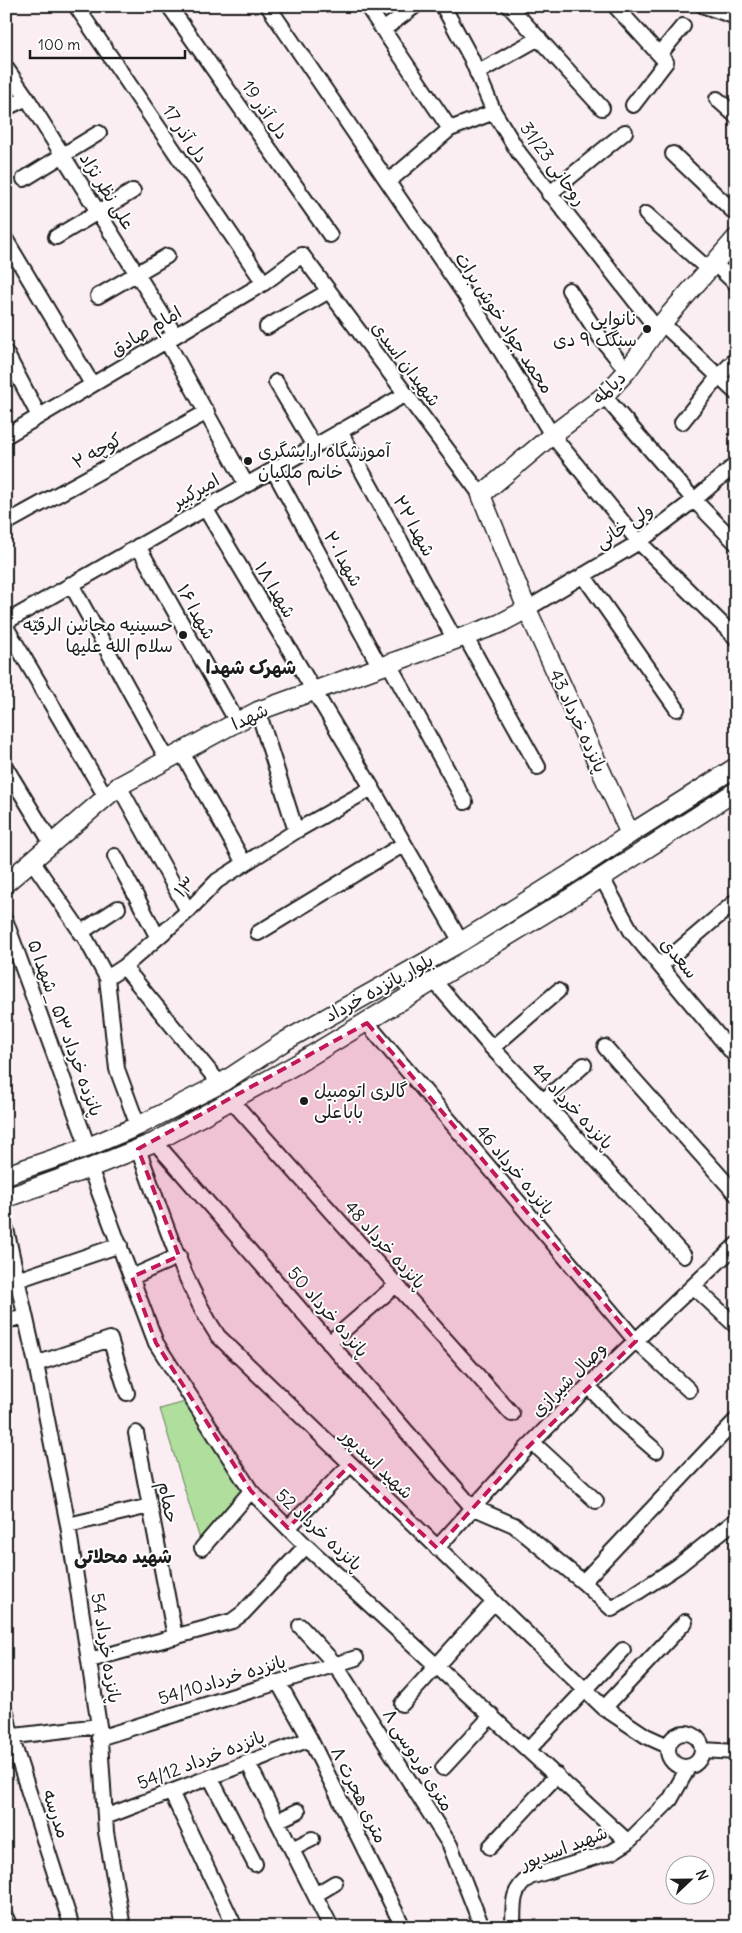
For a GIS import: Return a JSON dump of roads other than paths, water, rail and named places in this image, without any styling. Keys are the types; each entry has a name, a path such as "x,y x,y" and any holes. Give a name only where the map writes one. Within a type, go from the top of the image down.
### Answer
{"main road":[{"name":"دیالمه","path":"481,495 552,435 604,396 627,371 660,326 736,238"},
{"name":"پانزده خرداد 43","path":"481,495 526,609 630,834"},
{"name":"شهدا","path":"6,883 113,791 174,755 258,711 499,624 526,609"},
{"name":"بلوار پانزده خرداد","path":"6,1175 88,1148 138,1126 220,1084 284,1041 461,942 736,768"},
{"name":"بلوار پانزده خرداد","path":"6,1198 155,1142 297,1064 602,878 736,790"}],"street":[{"name":"دل آذر 17","path":"76,6 264,282"},
{"name":"دل آذر 19","path":"169,6 330,235"},
{"name":"محمد جواد خوش برات","path":"268,6 482,320 552,435 639,542 736,638"},
{"path":"367,6 450,129"},
{"path":"383,30 415,6"},
{"name":"روحانی 31/23","path":"444,6 494,112 519,152 549,194 660,326 736,393"},
{"path":"615,6 663,58"},
{"path":"704,6 718,9 736,17"},
{"path":"514,8 538,38 602,108"},
{"path":"633,105 682,26"},
{"path":"477,73 538,38"},
{"name":"علی نظر نژاد","path":"6,68 27,98 137,274 246,484"},
{"path":"6,108 27,98"},
{"path":"717,99 736,116"},
{"path":"388,182 450,129 494,112"},
{"path":"549,194 625,132"},
{"path":"24,179 99,133"},
{"path":"673,154 736,214"},
{"path":"56,237 133,191"},
{"path":"646,214 736,284"},
{"path":"6,240 92,384"},
{"name":"امام صادق","path":"6,436 264,282 302,255"},
{"name":"شهیدان اسدی","path":"302,255 481,495"},
{"path":"98,296 167,256"},
{"path":"267,327 329,290"},
{"path":"569,290 600,337 627,371"},
{"path":"6,354 39,416"},
{"path":"682,422 718,377 736,359"},
{"path":"276,382 314,446"},
{"name":"امیرکبیر","path":"6,622 406,394"},
{"path":"604,396 694,500 736,543"},
{"name":"کوچه ۲","path":"6,523 207,412"},
{"name":"شهدا ۲۲","path":"340,431 460,638 538,767"},
{"name":"ولی خانی","path":"526,609 639,542 694,500 736,464"},
{"name":"شهدا ۲۰","path":"272,469 465,802"},
{"name":"شهدا ۱۸","path":"205,508 372,788 461,942"},
{"name":"شهدا ۱۶","path":"138,546 237,722"},
{"path":"583,575 677,708"},
{"path":"71,584 174,755 244,863"},
{"path":"6,627 113,791 188,911"},
{"path":"258,711 296,831"},
{"path":"6,768 52,844"},
{"name":"۱۳","path":"107,978 124,967 157,936 188,911 217,881 296,831 372,788"},
{"path":"258,933 404,844"},
{"path":"116,856 157,936"},
{"path":"32,861 87,941 107,978 118,1069 138,1126"},
{"name":"سعدی","path":"602,878 632,931 736,1057"},
{"path":"80,933 118,908"},
{"path":"660,966 733,909"},
{"name":"پانزده خرداد ۵۳ _شهدا ۵","path":"6,922 88,1148"},
{"path":"124,967 220,1084"},
{"name":"پانزده خرداد 44","path":"434,981 492,1048 543,1101 684,1256"},
{"path":"492,1048 558,991"},
{"name":"پانزده خرداد 46","path":"367,1023 636,1341 688,1390"},
{"path":"605,1047 736,1194"},
{"path":"543,1101 584,1065"},
{"name":"پانزده خرداد 48","path":"230,1100 512,1414"},
{"name":"پانزده خرداد 50","path":"155,1142 472,1508"},
{"name":"شهید اسدپور","path":"138,1149 179,1256 206,1318 218,1336 584,1690 604,1708 646,1736 668,1746"},
{"name":"پانزده خرداد 52","path":"90,1168 156,1343 251,1491 306,1546 438,1665 628,1842"},
{"name":"پانزده خرداد 54","path":"6,1229 36,1364 68,1524 90,1660 99,1732 106,1832 123,1927"},
{"path":"17,1280 120,1245"},
{"name":"وصال شیرازی","path":"437,1548 472,1508 588,1386 736,1245"},
{"path":"132,1277 179,1256"},
{"path":"329,1342 396,1285"},
{"path":"693,1286 736,1326"},
{"path":"6,1321 25,1316"},
{"path":"36,1364 110,1339 127,1393"},
{"path":"588,1386 619,1419 656,1451"},
{"path":"583,1582 736,1420"},
{"name":"حمام","path":"136,1433 175,1637"},
{"path":"533,1443 596,1501"},
{"path":"288,1528 350,1465"},
{"path":"202,1548 251,1491"},
{"path":"68,1524 150,1506"},
{"path":"472,1508 514,1526 583,1582 612,1609 678,1566 736,1520"},
{"path":"90,1660 232,1621 243,1613 306,1546"},
{"path":"402,1704 494,1602"},
{"path":"604,1708 685,1622"},
{"name":"۸ متری فردوسی","path":"300,1626 335,1664 450,1845 482,1927"},
{"path":"529,1750 624,1650"},
{"name":"پانزده خرداد54/10","path":"9,1736 99,1732 356,1658"},
{"name":"۸ متری هجرت","path":"278,1682 310,1739 403,1927"},
{"name":"مدرسه","path":"6,1712 9,1736 72,1927"},
{"path":"443,1768 492,1715"},
{"path":"687,1733 696,1736 703,1750 697,1763 688,1768 683,1768 674,1764 669,1756 668,1746 674,1737 687,1733"},
{"name":"پانزده خرداد 54/12","path":"105,1817 310,1739"},
{"path":"703,1750 736,1752"},
{"path":"248,1763 331,1927"},
{"name":"شهید اسدپور","path":"513,1927 514,1897 523,1882 530,1877 612,1852 628,1842 670,1800 688,1768"},
{"path":"490,1847 557,1775"},
{"path":"210,1777 255,1864"},
{"path":"171,1792 235,1927"},
{"path":"277,1821 298,1811"},
{"path":"292,1849 312,1839"},
{"path":"314,1894 336,1884"},
{"path":"6,1918 10,1927"}],"place":[{"name":"نانوایی سنگک ۹ دی","path":"647,329"},
{"name":"آموزشگاه ارایشگری خانم ملکیان","path":"248,461"},
{"name":"حسینیه مجانین الرقیّه سلام الله علیها","path":"183,635"},
{"name":"گالری اتومبیل باباعلی","path":"304,1101"}],"district":[{"name":"شهرک شهدا","path":"251,667"},
{"name":"شهید محلاتی","path":"123,1556"}]}
